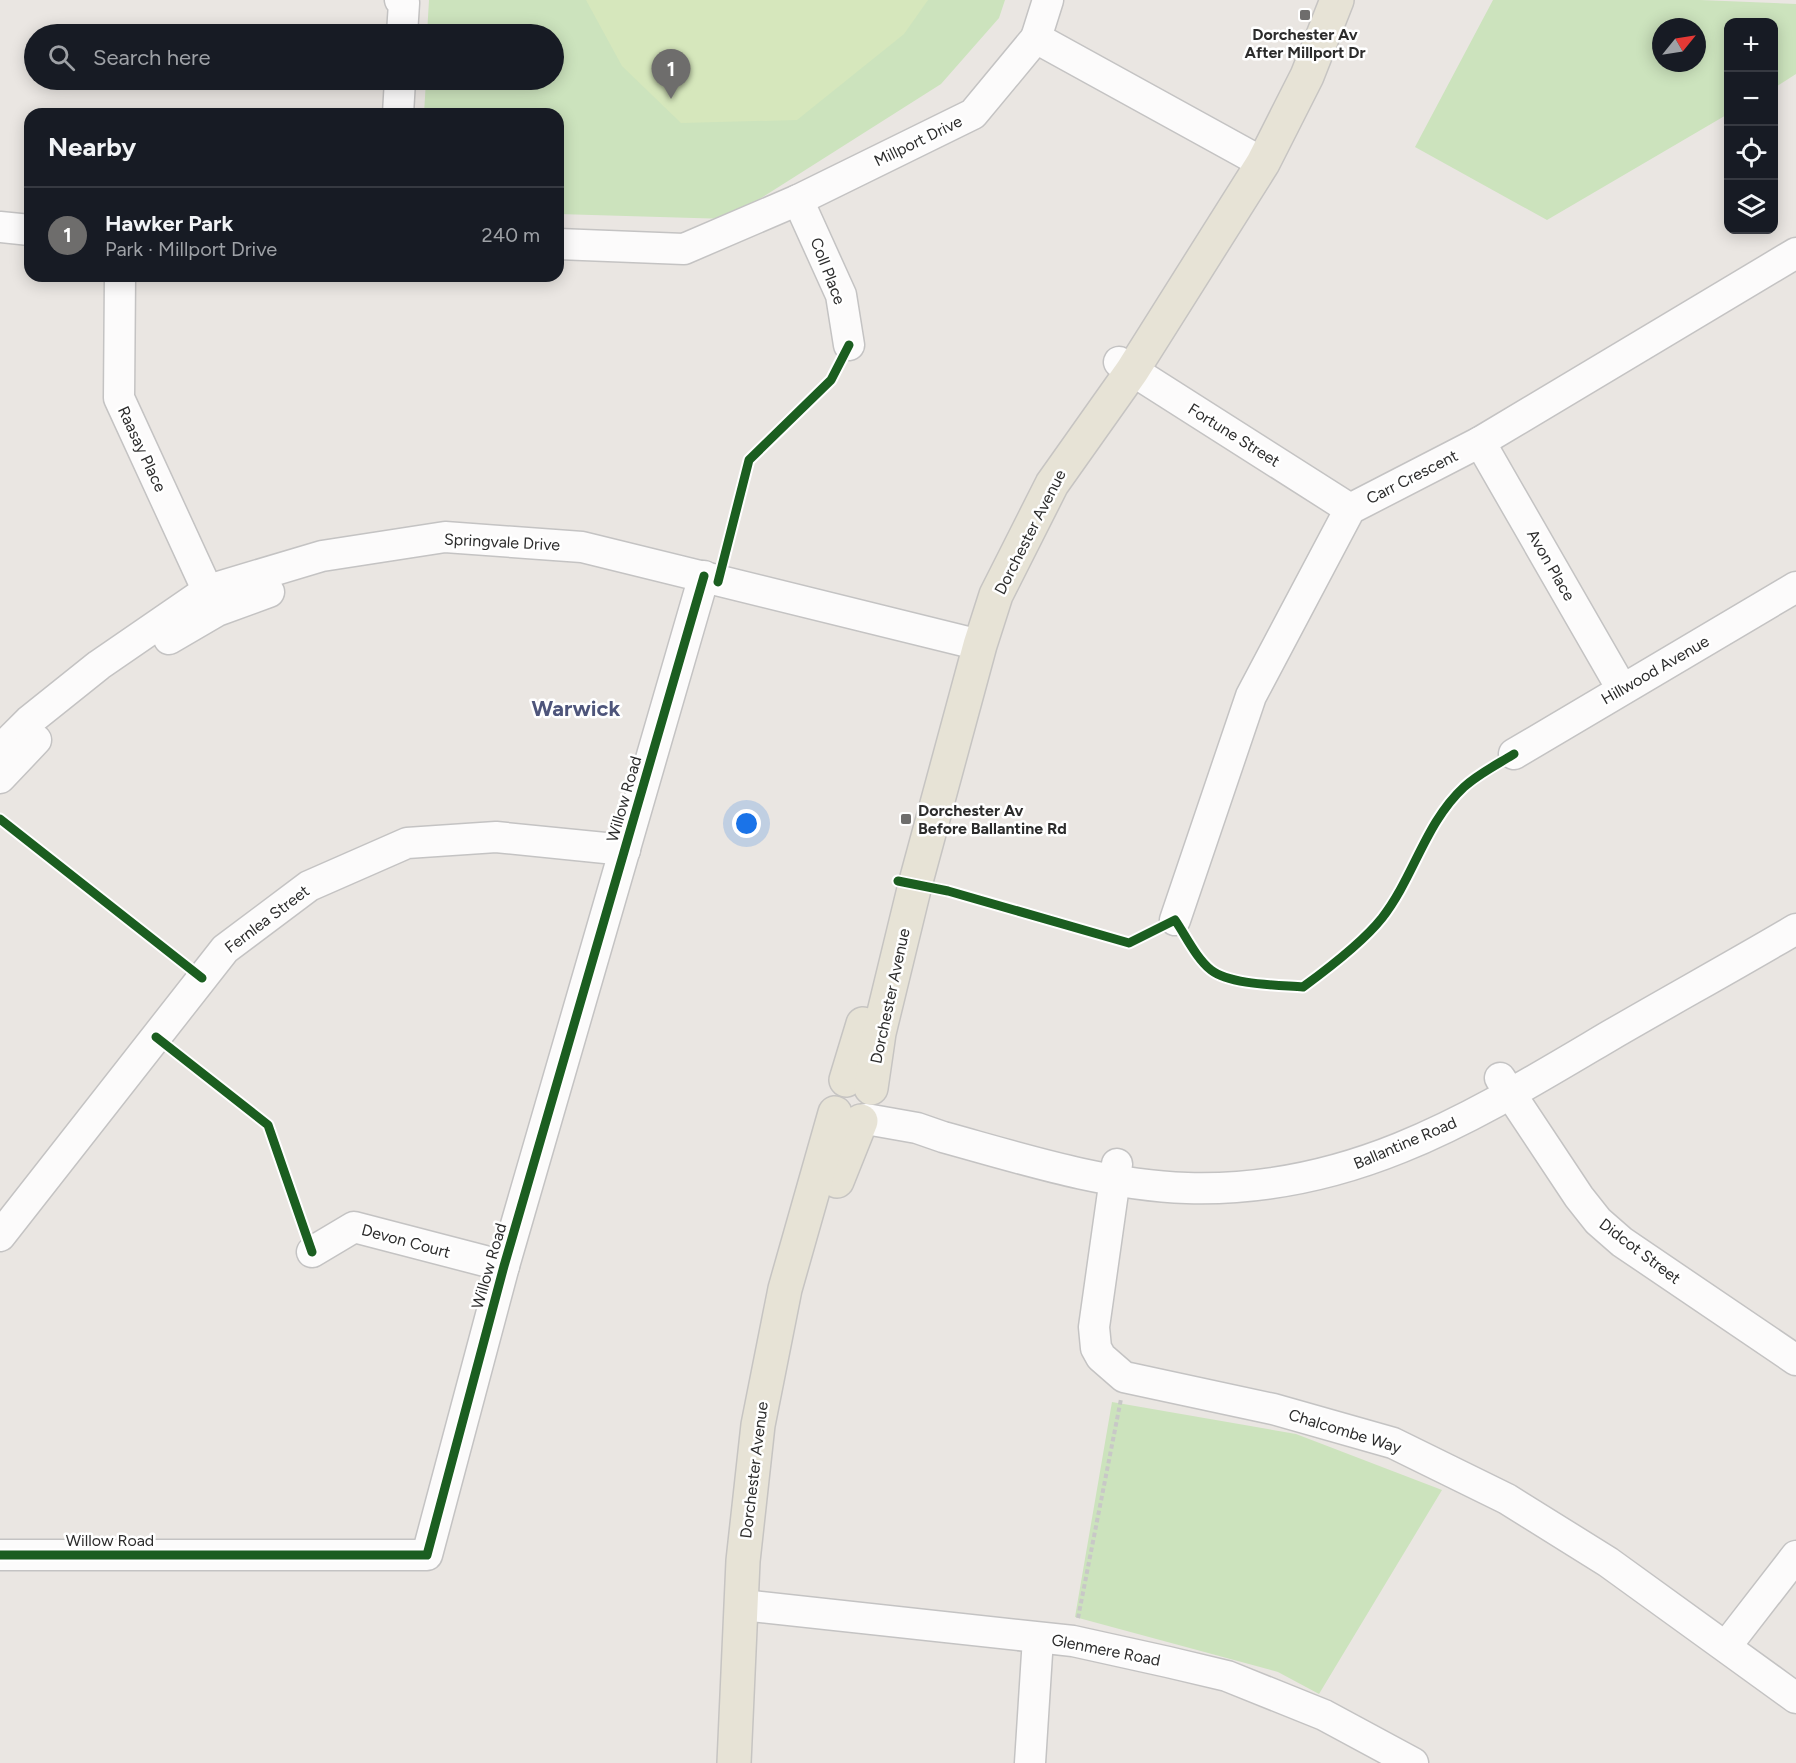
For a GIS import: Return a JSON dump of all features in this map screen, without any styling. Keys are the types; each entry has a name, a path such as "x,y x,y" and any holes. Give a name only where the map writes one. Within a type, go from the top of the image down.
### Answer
{"main road":[{"name":"Dorchester Avenue","path":"1255,158 1318,0"},
{"name":"Dorchester Avenue","path":"750,1763 751,1606 743,1561 758,1425 785,1289 859,1103 879,1033 968,651 1011,525 1043,471 1125,366 1307,76 1337,0"},
{"name":"Dorchester Avenue","path":"734,1763 751,1606"}],"street":[{"path":"400,0 404,3 403,24"},
{"path":"1047,0 1036,38 1255,158"},
{"name":"Millport Drive","path":"564,244 684,249 798,200 973,114 1036,38"},
{"path":"398,108 399,90"},
{"name":"Coll Place","path":"798,200 841,295 849,345"},
{"path":"0,227 24,229"},
{"name":"Carr Crescent","path":"1175,920 1251,696 1350,509 1480,442 1796,253"},
{"name":"Raasay Place","path":"120,282 118,398 212,600"},
{"name":"Fortune Street","path":"1125,366 1350,509"},
{"name":"Avon Place","path":"1480,442 1622,689"},
{"name":"Springvale Drive","path":"0,750 29,721 99,665 212,600 322,556 445,537 582,547 701,585 968,651"},
{"name":"Willow Road","path":"0,1555 427,1555 504,1266 701,585"},
{"name":"Hillwood Avenue","path":"1514,754 1796,587"},
{"name":"Springvale Drive","path":"0,778 42,735 110,679 184,629 212,600"},
{"name":"Fernlea Street","path":"0,1236 225,949 309,886 407,843 496,837 625,850"},
{"name":"Ballantine Road","path":"1506,1086 1796,909"},
{"name":"Ballantine Road","path":"859,1103 918,1110 1115,1173 1187,1188 1283,1183 1331,1173 1386,1155 1506,1086 1796,929"},
{"name":"Didcot Street","path":"1506,1086 1598,1221 1622,1242 1796,1360"},
{"name":"Chalcombe Way","path":"1115,1173 1094,1327 1096,1348 1101,1357 1124,1377 1273,1409 1393,1443 1507,1499 1608,1562 1727,1645 1796,1698"},
{"name":"Devon Court","path":"312,1252 354,1227 504,1266"},
{"path":"1727,1645 1796,1556"},
{"name":"Glenmere Road","path":"751,1606 1073,1641 1227,1676 1324,1715 1413,1763"},
{"path":"1030,1763 1038,1638"}],"path":[{"path":"1073,1641 1124,1377"}],"green space":[{"path":"429,0 1005,0 999,18 941,84 728,219 564,214 564,108 424,108 425,90 564,90 564,24 428,24"},
{"path":"586,0 928,0 904,34 797,120 681,123 622,66"},
{"path":"1493,0 1700,0 1796,4 1796,74 1778,85 1778,18 1724,18 1724,116 1547,220 1415,147"},
{"path":"1112,1402 1296,1434 1442,1490 1319,1694 1278,1672 1075,1617"}],"cycle path":[{"path":"718,582 749,460 831,380 849,345"},
{"path":"0,1555 427,1555 504,1266 704,576"},
{"path":"898,881 948,891 1129,943 1175,920 1201,959 1219,975 1255,983 1303,987 1356,945 1382,918 1403,885 1429,833 1451,801 1475,778 1514,754"},
{"path":"0,819 202,978"},
{"path":"156,1037 268,1125 312,1252"}],"place":[{"name":"Dorchester Av After Millport Dr","path":"1305,15"},
{"name":"Hawker Park","path":"671,99"},
{"name":"Dorchester Av Before Ballantine Rd","path":"906,819"}],"district":[{"name":"Warwick","path":"576,708"}]}
